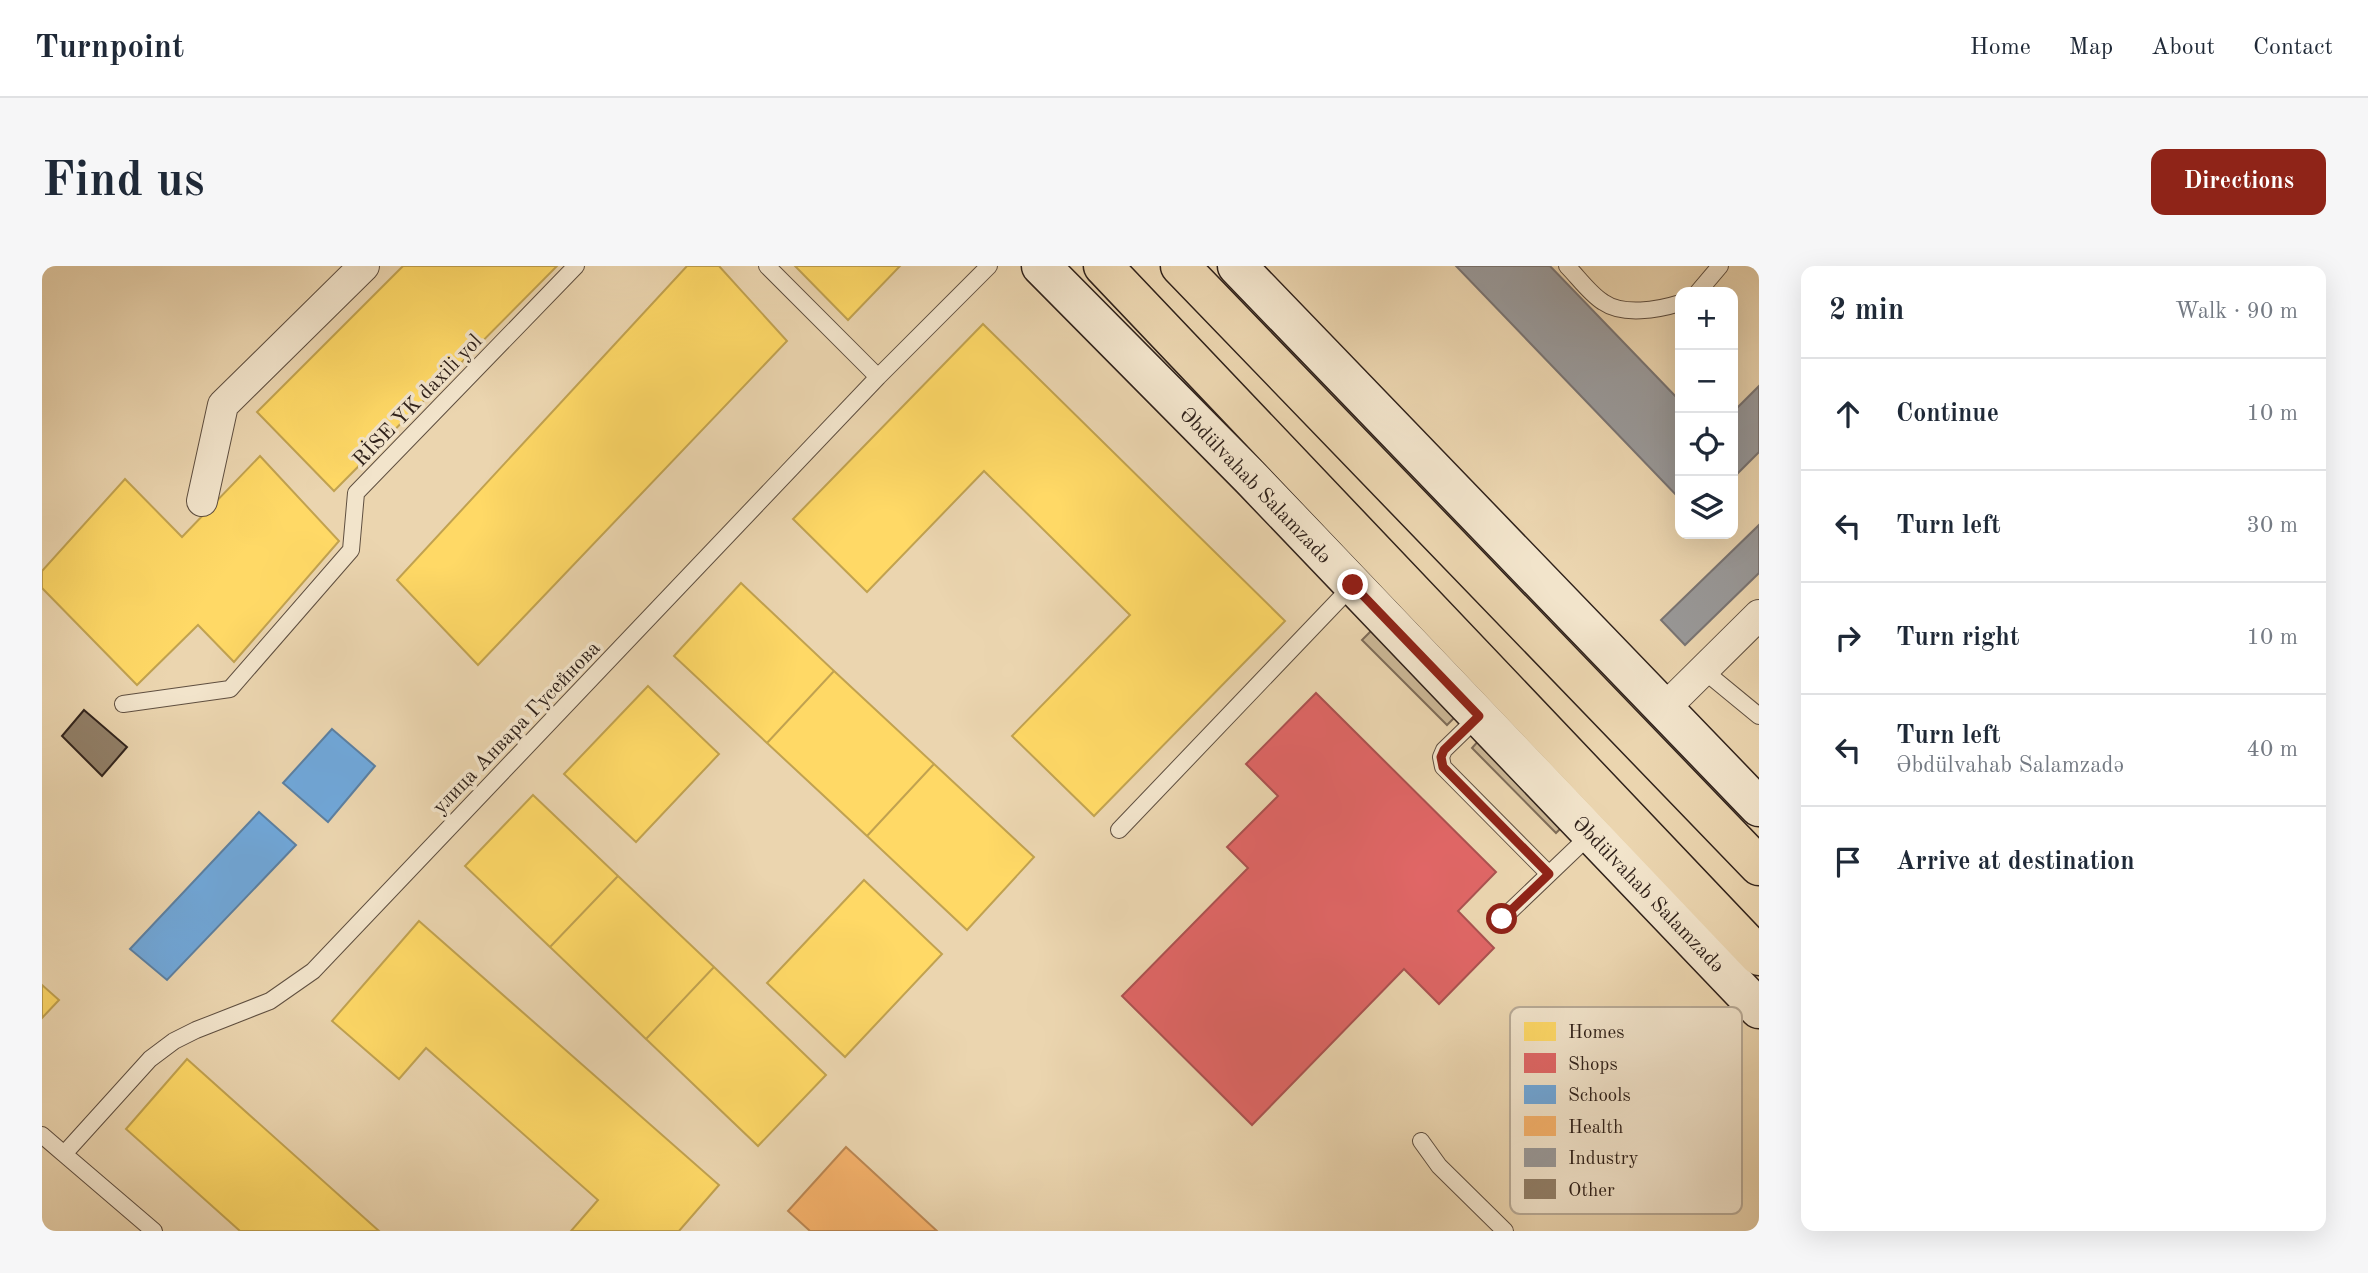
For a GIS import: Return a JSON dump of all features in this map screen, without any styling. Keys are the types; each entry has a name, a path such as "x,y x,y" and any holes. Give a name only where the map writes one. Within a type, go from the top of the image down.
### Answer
{"main road":[{"name":"Əbdülvahab Salamzadə","path":"1041,266 1353,585 1759,1009"},
{"name":"Əbdülvahab Salamzadə","path":"1103,266 1751,947"},
{"path":"1180,266 1759,866"},
{"path":"1237,266 1758,807"},
{"path":"1527,625 1612,655"},
{"path":"1490,674 1513,751"},
{"path":"1660,905 1751,947"}],"street":[{"path":"202,501 223,405 364,266"},
{"path":"1665,708 1759,615"}],"lane":[{"name":"RİSE YK daxili yol","path":"123,704 230,689 351,550 356,493 576,266"},
{"path":"767,266 878,377"},
{"name":"улица Анвара Гусейнова","path":"64,1154 150,1059 174,1041 270,1001 313,971 878,377 989,266"},
{"path":"1567,266 1604,303 1632,311 1661,309 1675,305"},
{"path":"1702,287 1720,266"},
{"path":"1119,830 1353,585"},
{"path":"1703,670 1759,716"},
{"path":"1479,716 1444,750 1441,757 1443,767 1549,874"},
{"path":"1502,919 1591,834"},
{"path":"42,1135 154,1231"},
{"path":"1421,1141 1439,1166 1505,1231"}],"shaded area":[{"path":"1371,631 1455,717 1447,725 1362,640"},
{"path":"1480,739 1564,825 1556,833 1472,748"}],"building: Homes":[{"path":"403,266 557,266 334,491 257,412"},
{"path":"687,266 719,266 787,341 478,665 397,580"},
{"path":"795,266 900,266 848,320"},
{"path":"983,324 1285,621 1094,816 1012,736 1130,615 984,471 867,592 793,519"},
{"path":"260,456 339,541 234,662 198,625 137,685 42,588 42,571 125,479 182,537"},
{"path":"741,583 834,671 767,743 674,656"},
{"path":"834,671 934,764 867,836 767,743"},
{"path":"648,686 719,754 636,842 564,774"},
{"path":"934,764 1034,857 967,930 867,836"},
{"path":"533,795 618,876 550,947 465,866"},
{"path":"618,876 714,967 646,1039 550,947"},
{"path":"864,880 942,954 845,1057 767,983"},
{"path":"419,921 719,1185 679,1231 571,1231 598,1200 426,1048 399,1079 332,1021"},
{"path":"714,967 826,1075 758,1146 646,1039"},
{"path":"42,985 59,1000 42,1018"},
{"path":"187,1059 379,1231 240,1231 126,1129"}],"building: Shops":[{"path":"1316,693 1496,872 1458,911 1494,948 1439,1004 1404,969 1252,1125 1122,996 1248,868 1227,847 1278,796 1246,764"}],"building: Schools":[{"path":"332,729 375,766 328,822 283,783"},
{"path":"259,812 296,845 167,980 130,949"}],"building: Health":[{"path":"846,1147 937,1231 810,1231 788,1211"}],"building: Industry":[{"path":"1456,266 1550,266 1675,396 1675,494"},
{"path":"1759,386 1759,452 1738,473 1738,413 1738,407"},
{"path":"1759,525 1759,573 1685,645 1661,620"}],"building: Other":[{"path":"84,710 127,747 102,776 62,736"}],"route":[{"path":"1353,585 1479,716 1444,750 1441,757 1443,767 1549,874 1502,919"}]}
